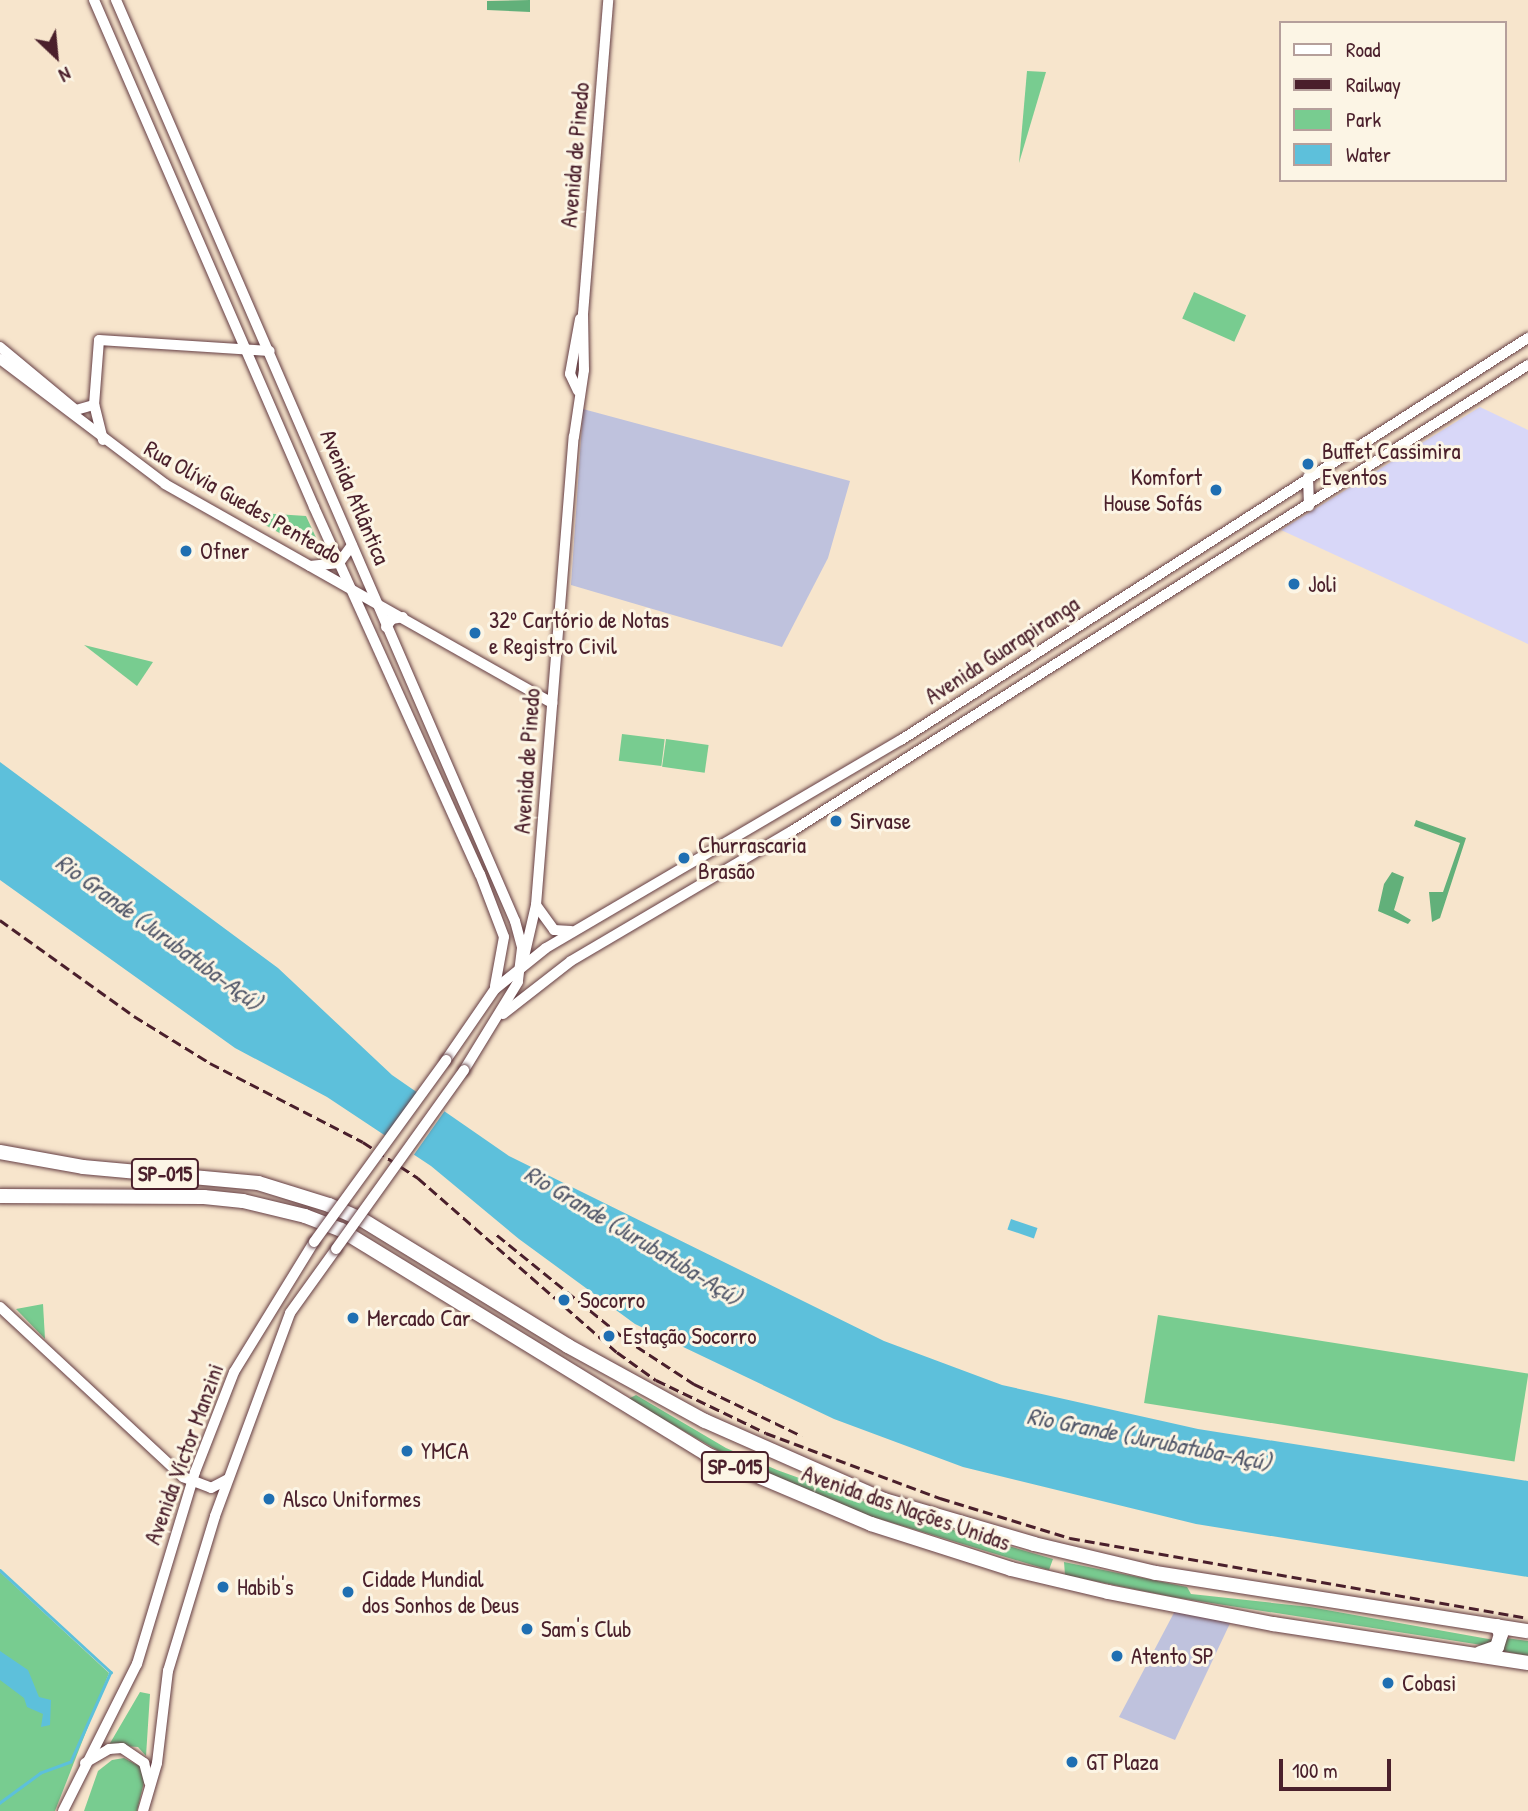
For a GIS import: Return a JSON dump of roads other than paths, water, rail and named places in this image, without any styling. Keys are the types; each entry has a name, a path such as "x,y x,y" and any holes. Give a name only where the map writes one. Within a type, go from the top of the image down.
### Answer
{"highway":[{"name":"Avenida das Nações Unidas","path":"0,1152 83,1167 258,1184 329,1205 361,1219 568,1346 694,1415 884,1500 1034,1544 1156,1573 1528,1631"},
{"name":"Avenida das Nações Unidas","path":"0,1196 204,1197 243,1200 305,1216 341,1230 706,1454 871,1524 1011,1569 1098,1590 1298,1628 1528,1663"},
{"path":"1475,1653 1497,1647 1501,1634 1497,1626"}],"main road":[{"name":"Avenida Atlântica","path":"94,0 339,563 501,925 504,950 495,989"},
{"name":"Avenida Atlântica","path":"116,0 515,921 522,963 503,1014"},
{"name":"Avenida de Pinedo","path":"522,963 536,905 578,393 584,369 583,314 608,0"},
{"name":"Avenida de Pinedo","path":"578,393 570,374 583,314"},
{"name":"Avenida Guarapiranga","path":"495,989 522,963 901,740 1528,338"},
{"path":"105,442 94,405 99,340 270,351"},
{"path":"0,347 76,410 94,405"},
{"name":"Rua Olívia Guedes Penteado","path":"0,359 105,442 165,484 552,703"},
{"name":"Avenida Guarapiranga","path":"503,1014 571,961 792,831 1528,365"},
{"path":"1308,477 1309,506"},
{"path":"310,566 339,563 352,545"},
{"path":"386,627 392,619 403,617"},
{"path":"536,905 554,930 578,930"},
{"name":"Avenida Víctor Manzini","path":"75,1784 137,1664 192,1483 244,1351 314,1242 495,989"},
{"path":"141,1811 157,1763 168,1671 228,1479 290,1313 503,1014"},
{"path":"0,1307 192,1483 211,1488 228,1479"},
{"path":"85,1763 109,1749 133,1751 144,1763 149,1792"},
{"path":"63,1811 75,1784"},
{"path":"70,1811 75,1784"}],"water":[{"name":"Rio Grande (Jurubatuba-Açú)","path":"0,762 278,968 392,1075 509,1156 884,1341 1002,1385 1198,1429 1528,1481 1528,1577 1196,1524 963,1467 834,1419 635,1324 519,1239 431,1166 327,1097 235,1048 0,880"},
{"path":"1011,1219 1037,1228 1034,1239 1007,1229"},
{"path":"0,1651 28,1670 39,1697 51,1700 50,1725 41,1727 43,1714 27,1707 24,1698 0,1680"}],"waterway":[{"path":"0,1570 111,1672 71,1762 41,1773 0,1803"}],"railway":[{"path":"0,920 134,1016 210,1063 363,1142 418,1178 617,1352 656,1380 766,1433 940,1498 1070,1538 1528,1618"},
{"path":"497,1235 624,1338 694,1384 802,1436"}],"place":[{"name":"Buffet Cassimira Eventos","path":"1308,464"},
{"name":"Komfort House Sofás","path":"1216,490"},
{"name":"Ofner","path":"186,551"},
{"name":"Joli","path":"1294,584"},
{"name":"32º Cartório de Notas e Registro Civil","path":"475,633"},
{"name":"Sirvase","path":"836,821"},
{"name":"Churrascaria Brasão","path":"684,858"},
{"name":"Socorro","path":"564,1300"},
{"name":"Mercado Car","path":"353,1318"},
{"name":"Estação Socorro","path":"609,1336"},
{"name":"YMCA","path":"407,1451"},
{"name":"Alsco Uniformes","path":"269,1499"},
{"name":"Habib's","path":"223,1587"},
{"name":"Cidade Mundial dos Sonhos de Deus","path":"348,1592"},
{"name":"Sam's Club","path":"527,1629"},
{"name":"Atento SP","path":"1117,1656"},
{"name":"Cobasi","path":"1388,1683"},
{"name":"GT Plaza","path":"1072,1762"}]}
